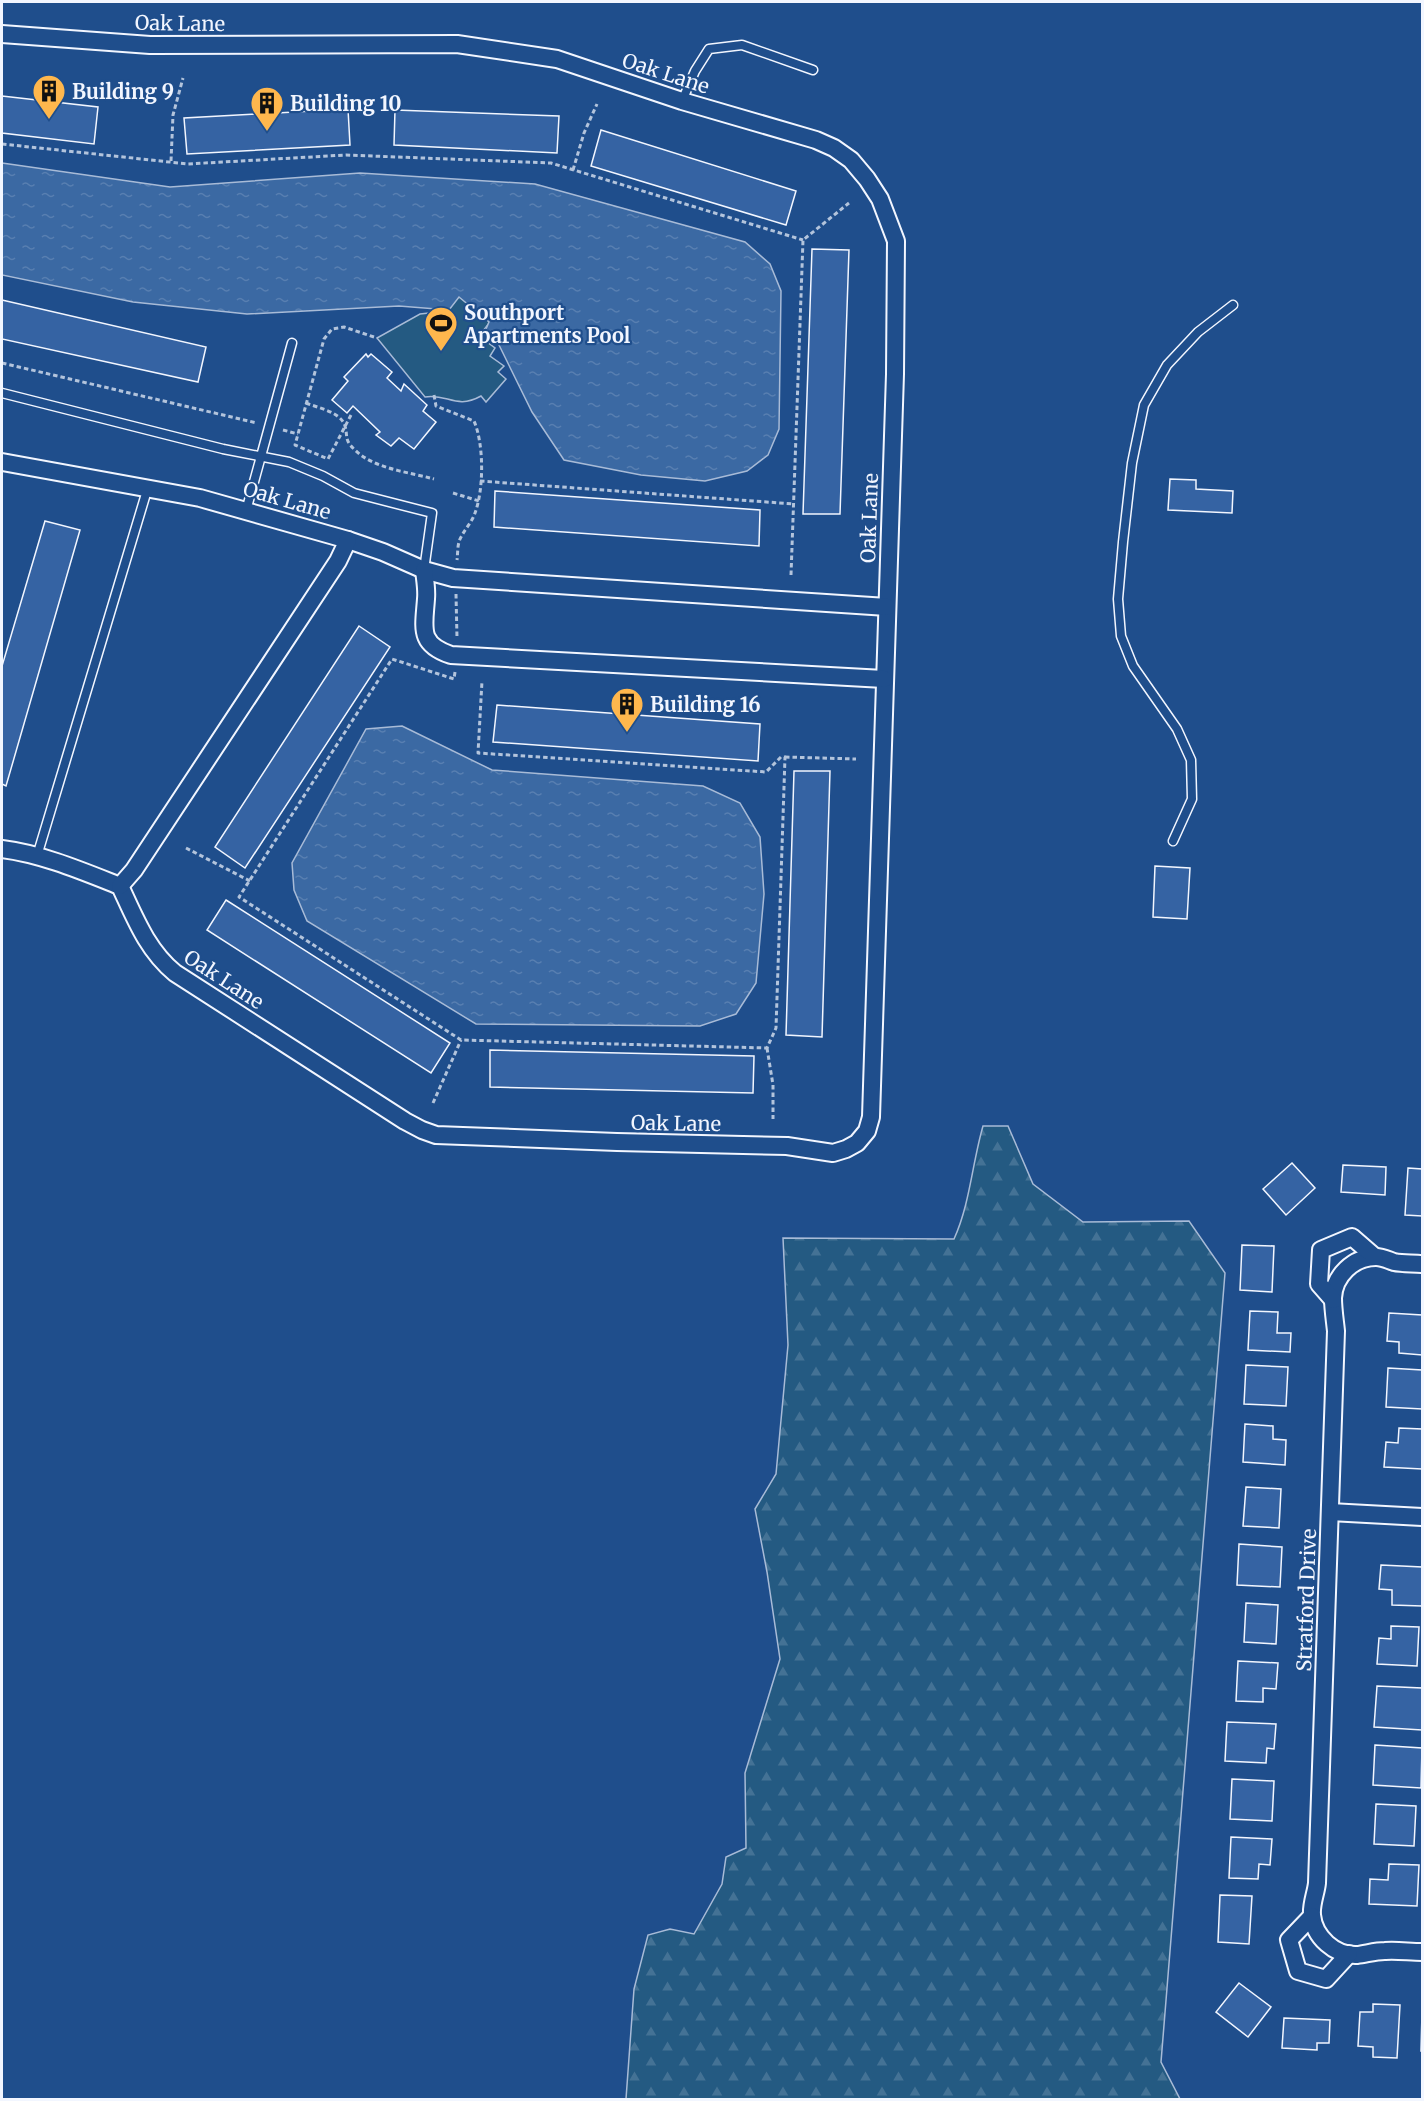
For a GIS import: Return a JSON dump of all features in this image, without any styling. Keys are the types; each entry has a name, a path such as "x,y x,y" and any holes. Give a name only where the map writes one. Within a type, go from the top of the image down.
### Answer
{"street":[{"name":"Oak Lane","path":"2,34 150,45 457,44 557,59 682,101 816,140 834,148 851,160 867,179 880,199 896,241 895,374 871,1117 867,1131 857,1143 832,1153 787,1146 617,1143 436,1135 422,1130 164,964 141,933 120,886 134,870 332,571 348,540"},
{"name":"Oak Lane","path":"2,462 200,498 348,540 424,570 453,578 887,607"},
{"path":"424,570 425,635 430,645 438,651 451,655 884,679"},
{"path":"2,849 37,856 120,886"},
{"path":"1333,1300 1319,1284 1321,1250 1352,1237 1375,1257 1394,1262 1422,1264"},
{"name":"Stratford Drive","path":"1312,1916 1317,1883 1330,1512 1336,1331 1333,1300 1339,1276 1348,1267 1363,1259 1375,1257"},
{"path":"1330,1512 1422,1517"},
{"path":"1348,1954 1326,1979 1298,1971 1289,1940 1312,1916 1320,1936 1331,1947 1348,1954 1359,1955 1386,1951 1422,1952"}],"lane":[{"path":"682,101 695,71 709,49 742,45 813,69"},
{"path":"1173,841 1192,799 1191,760 1177,729 1133,666 1121,636 1118,599 1123,542 1132,463 1144,405 1167,365 1198,332 1233,305"},
{"path":"246,511 292,343"},
{"path":"2,393 212,446 289,462 323,476 354,493 432,513 424,570"},
{"path":"37,856 148,487"}],"path":[{"path":"171,162 173,116 183,78"},
{"path":"573,170 584,132 597,104"},
{"path":"2,144 188,164 346,155 550,163 803,240"},
{"path":"791,575 803,240 849,203"},
{"path":"351,415 328,459 295,445 324,339 332,329 344,327 378,338"},
{"path":"2,363 257,423"},
{"path":"434,395 436,406 474,421 479,433 479,501 475,515 460,538 457,568"},
{"path":"306,403 340,416 345,426 346,439 354,450 366,459 434,479"},
{"path":"283,430 298,434"},
{"path":"480,481 794,504"},
{"path":"453,493 479,501"},
{"path":"456,589 457,640"},
{"path":"454,679 392,658 239,897 461,1040 767,1048"},
{"path":"482,681 478,753 766,772 781,757 856,759"},
{"path":"773,1119 773,1085 767,1048 776,1028 785,757"},
{"path":"186,848 250,881"},
{"path":"433,1103 461,1040"}],"green space":[{"name":"Southport Apartments Pool","path":"459,296 490,322 479,336 495,348 490,356 504,366 498,372 506,379 486,402 481,396 465,402 433,396 425,397 377,338 420,314 429,313 442,318"},
{"path":"983,1126 1008,1126 1033,1184 1083,1222 1189,1221 1225,1273 1161,2062 1180,2099 626,2099 634,1989 648,1935 670,1929 694,1934 722,1884 726,1857 746,1848 745,1773 780,1659 755,1509 776,1474 788,1345 783,1238 954,1239 964,1212"}],"water":[{"path":"2,163 170,187 360,173 535,184 745,242 770,264 781,291 779,429 768,455 747,471 705,481 641,475 564,460 532,412 496,339 486,329 489,322 459,297 449,310 399,306 247,314 133,302 2,275"},
{"path":"402,726 492,770 703,786 740,803 760,837 764,894 756,983 736,1014 700,1026 476,1024 307,921 294,890 292,863 366,729"}],"building":[{"name":"Building 9","path":"2,96 98,107 94,144 2,133"},
{"name":"Building 10","path":"348,109 350,145 187,154 184,118"},
{"path":"395,110 559,116 557,153 394,145"},
{"path":"601,130 796,191 786,225 591,166"},
{"path":"812,249 849,250 840,514 803,514"},
{"path":"2,300 206,347 198,382 2,339"},
{"path":"366,354 368,357 371,354 392,372 387,378 401,391 404,384 427,405 423,411 436,422 414,449 399,438 391,446 376,435 380,432 353,406 347,413 332,400 348,381 344,377"},
{"path":"1170,479 1196,480 1196,489 1233,491 1232,513 1168,510"},
{"path":"495,491 760,510 759,546 494,527"},
{"path":"45,521 80,530 6,786 2,784 2,666"},
{"path":"359,626 390,647 245,868 215,847"},
{"name":"Building 16","path":"497,705 760,724 758,761 493,742"},
{"path":"794,771 830,771 822,1037 786,1035"},
{"path":"1155,866 1190,868 1187,919 1153,917"},
{"path":"226,900 450,1043 431,1073 207,930"},
{"path":"490,1050 754,1056 753,1093 490,1087"},
{"path":"1292,1163 1315,1188 1286,1215 1263,1189"},
{"path":"1343,1165 1386,1167 1385,1195 1341,1192"},
{"path":"1408,1168 1422,1169 1422,1216 1405,1215"},
{"path":"1242,1245 1274,1246 1272,1292 1240,1290"},
{"path":"1250,1311 1278,1312 1277,1333 1291,1333 1290,1352 1248,1350"},
{"path":"1389,1313 1422,1315 1422,1355 1399,1353 1399,1342 1387,1341"},
{"path":"1246,1365 1288,1367 1286,1406 1244,1404"},
{"path":"1388,1368 1422,1370 1422,1409 1386,1407"},
{"path":"1245,1424 1273,1426 1273,1439 1286,1440 1285,1465 1243,1462"},
{"path":"1399,1428 1422,1429 1422,1469 1384,1467 1386,1442 1398,1443"},
{"path":"1246,1487 1281,1489 1279,1528 1243,1526"},
{"path":"1239,1544 1282,1547 1280,1587 1237,1585"},
{"path":"1381,1565 1422,1567 1422,1606 1392,1605 1392,1590 1379,1589"},
{"path":"1246,1603 1278,1605 1276,1644 1244,1642"},
{"path":"1391,1626 1419,1627 1417,1666 1377,1664 1379,1638 1391,1639"},
{"path":"1238,1661 1278,1663 1276,1689 1263,1688 1263,1702 1236,1701"},
{"path":"1377,1686 1422,1688 1422,1730 1374,1727"},
{"path":"1227,1722 1276,1724 1274,1749 1267,1748 1266,1763 1225,1761"},
{"path":"1375,1745 1422,1748 1421,1788 1373,1785"},
{"path":"1232,1779 1274,1781 1272,1821 1230,1819"},
{"path":"1376,1804 1416,1806 1414,1846 1374,1844"},
{"path":"1231,1837 1272,1839 1270,1865 1259,1864 1258,1879 1229,1878"},
{"path":"1389,1864 1419,1865 1417,1906 1369,1904 1370,1879 1388,1880"},
{"path":"1220,1895 1252,1896 1249,1944 1218,1942"},
{"path":"1239,1983 1271,2007 1248,2037 1216,2012"},
{"path":"1373,2004 1400,2005 1397,2058 1373,2057 1373,2047 1358,2046 1360,2012 1373,2012"},
{"path":"1284,2018 1330,2020 1329,2043 1317,2043 1317,2050 1282,2048"}],"place":[{"name":"Building 9","path":"49,120"},
{"name":"Building 10","path":"267,132"},
{"name":"Southport Apartments Pool","path":"441,352"},
{"name":"Building 16","path":"627,733"}]}
